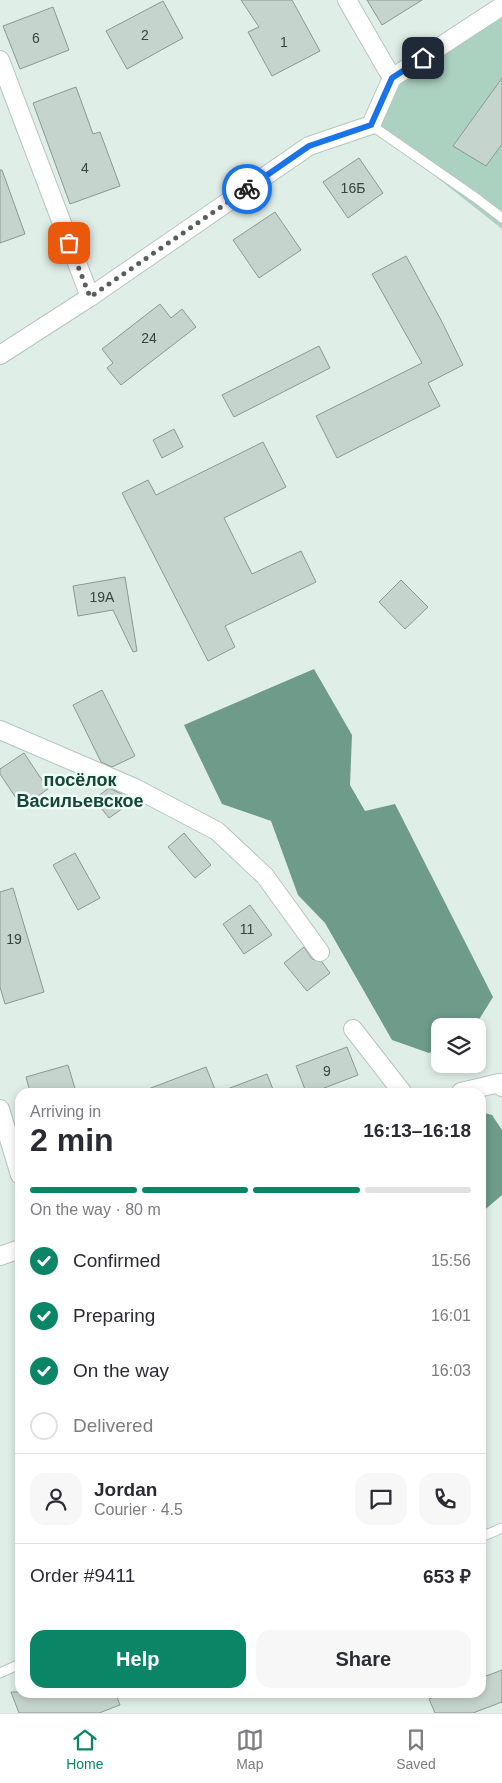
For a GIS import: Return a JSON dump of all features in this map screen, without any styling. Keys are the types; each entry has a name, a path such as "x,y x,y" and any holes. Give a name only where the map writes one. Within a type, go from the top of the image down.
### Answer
{"street":[{"path":"347,0 392,78"},
{"path":"0,355 90,297 309,146 371,125 392,78 502,6"},
{"path":"0,60 90,297"},
{"path":"0,730 135,788 217,831 265,876 320,952"},
{"path":"353,1029 399,1088"},
{"path":"478,1088 499,1083 502,1087"},
{"path":"0,1109 15,1158"},
{"path":"0,1256 15,1251"}],"lane":[{"path":"371,125 502,218"},
{"path":"486,1535 502,1528"},
{"path":"0,1672 15,1666"}],"shaded area":[{"path":"502,6 502,229 371,125 392,78"},
{"path":"314,669 352,735 350,785 365,811 395,804 493,997 480,1018 431,1018 431,1052 429,1053 392,1040 325,923 298,895 271,821 222,804 184,725"},
{"path":"486,1113 492,1115 502,1130 502,1195 486,1209"}],"building":[{"path":"241,0 292,0 320,51 272,76 248,32 259,27"},
{"path":"367,0 422,0 382,25"},
{"path":"163,1 183,38 127,69 106,31"},
{"path":"53,7 69,50 20,69 3,26"},
{"path":"502,78 502,144 486,166 453,146"},
{"path":"76,87 93,134 100,132 120,186 70,204 33,103"},
{"path":"359,158 383,193 348,218 323,182"},
{"path":"0,170 2,170 25,234 0,243"},
{"path":"275,212 301,250 259,278 233,240"},
{"path":"406,256 463,365 428,383 440,406 337,458 316,416 422,363 372,274"},
{"path":"160,304 171,318 182,309 196,327 121,385 107,368 113,363 102,349"},
{"path":"319,346 330,368 234,417 222,395"},
{"path":"174,429 183,447 162,458 153,440"},
{"path":"263,442 286,487 224,518 252,574 301,551 316,582 225,626 235,647 208,661 122,493 148,480 156,495"},
{"path":"125,577 137,651 133,652 113,610 78,616 73,586"},
{"path":"401,580 428,607 405,629 379,602"},
{"path":"102,690 135,756 112,767 101,762 73,705"},
{"path":"24,753 48,789 22,807 0,774 0,769"},
{"path":"109,788 122,794 129,804 109,818 94,799"},
{"path":"184,833 211,865 195,878 168,847"},
{"path":"75,853 100,898 78,910 53,865"},
{"path":"13,888 44,992 5,1004 0,987 0,892"},
{"path":"250,905 272,935 244,954 223,924"},
{"path":"304,947 312,959 322,962 330,973 307,991 284,963"},
{"path":"347,1047 358,1075 324,1088 304,1088 296,1066"},
{"path":"68,1065 75,1088 29,1088 26,1077"},
{"path":"206,1067 214,1088 151,1088"},
{"path":"267,1074 272,1088 230,1088"},
{"path":"502,1670 502,1702 473,1713 435,1713 429,1699 431,1698 486,1698 486,1676"},
{"path":"11,1692 15,1692 15,1698 117,1698 120,1705 99,1713 19,1713"}],"way so far":[{"path":"69,243 90,297 247,189"}],"district":[{"name":"посёлок Васильевское","path":"80,790"}],"route":[{"path":"247,189 309,146 371,125 392,78 423,58"}]}
